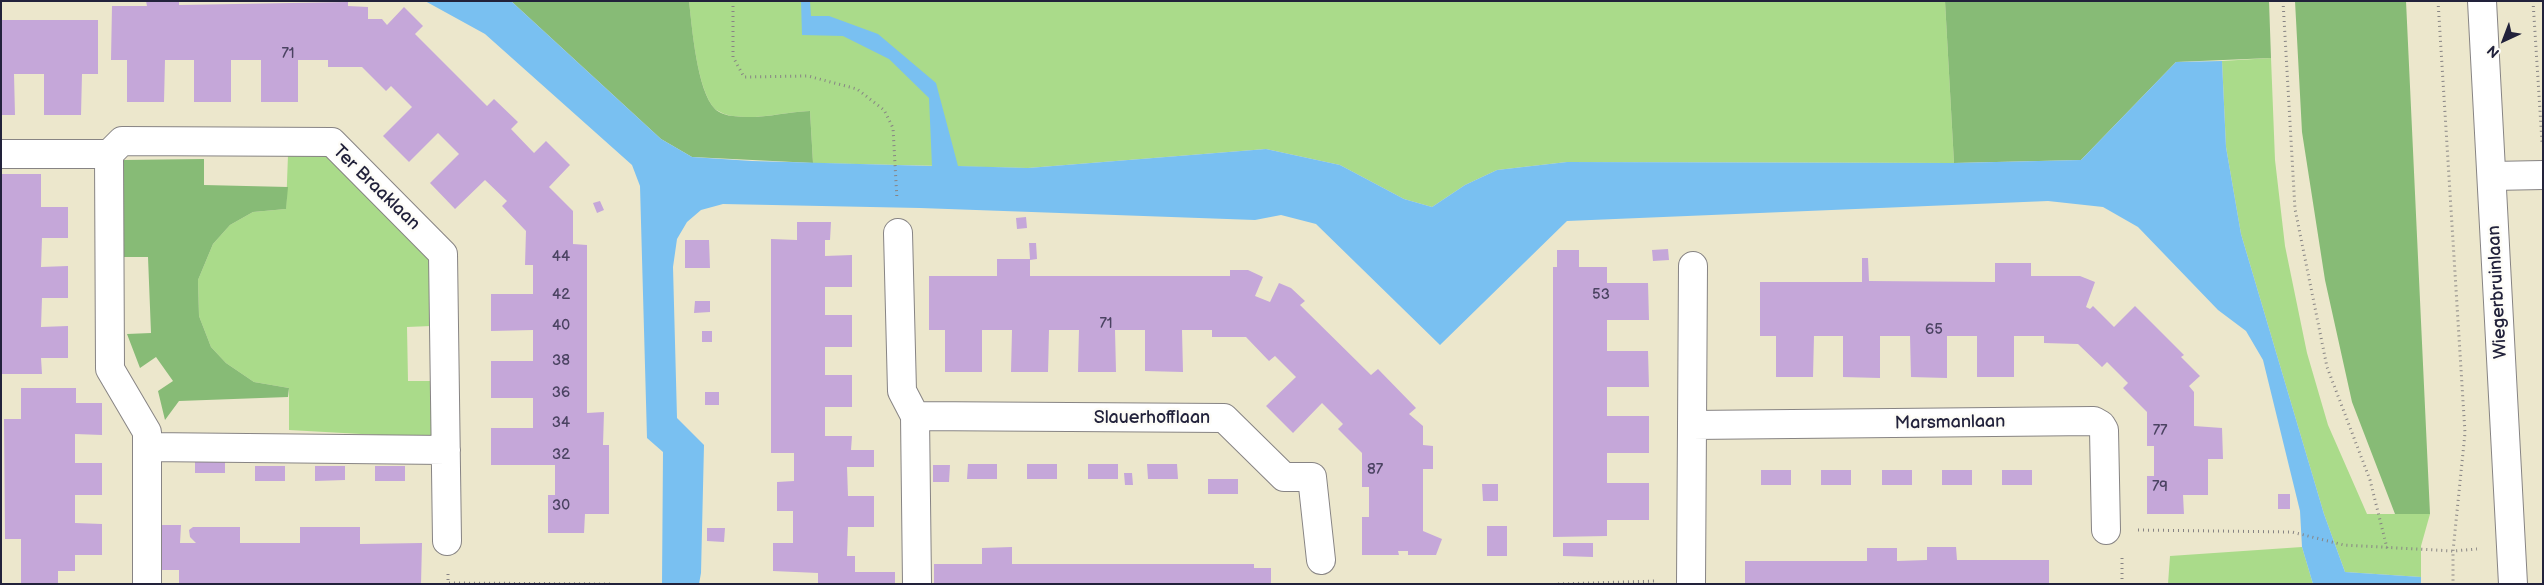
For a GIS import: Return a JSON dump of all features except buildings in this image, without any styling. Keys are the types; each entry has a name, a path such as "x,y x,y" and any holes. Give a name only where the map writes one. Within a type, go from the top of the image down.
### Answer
{"street":[{"name":"Wiegerbruinlaan","path":"2482,1 2513,584"},
{"name":"Ter Braaklaan","path":"109,154 122,141 332,142 443,254 447,541"},
{"path":"1,154 109,154 110,369 147,432 147,584"},
{"path":"2492,176 2543,175"},
{"path":"898,233 902,391 915,416 917,584"},
{"path":"1691,582 1693,266"},
{"name":"Slauerhofflaan","path":"915,416 1224,418 1284,477 1312,478 1321,560"},
{"name":"Marsmanlaan","path":"1692,425 2094,421 2101,424 2104,430 2120,530"},
{"path":"148,447 446,450"}],"path":[{"path":"733,1 733,57 744,77 808,76 857,90 884,110 893,128 897,205"},
{"path":"2283,1 2295,209 2327,366 2370,480 2387,548"},
{"path":"2438,1 2465,433 2454,551 2453,584"},
{"path":"2533,1 2542,143"},
{"path":"2120,530 2292,532 2344,546 2454,551"},
{"path":"447,541 448,583 614,584"},
{"path":"1558,584 1691,582"}],"green space":[{"path":"511,1 689,1 696,58 704,88 715,109 726,115 742,117 810,111 813,163 692,157 661,139"},
{"path":"689,1 1945,1 1954,163 1567,162 1497,170 1465,185 1432,207 1404,199 1340,165 1266,149 1028,168 813,163 810,111 742,117 721,113 715,109 704,88 696,58"},
{"path":"1945,1 2269,1 2271,58 2176,62 2081,160 1954,163"},
{"path":"2295,1 2406,1 2430,514 2395,514 2352,402 2325,280 2302,132"},
{"path":"2271,58 2275,160 2285,246 2307,353 2328,425 2367,514 2430,514 2421,546 2421,577 2345,572 2324,514 2241,234 2226,147 2222,61"},
{"path":"288,155 328,156 431,261 431,326 407,327 408,381 432,381 433,438 289,430 289,388 254,382 226,363 211,347 199,316 198,280 213,244 230,225 253,212 286,209"},
{"path":"204,159 204,185 288,187 286,209 253,212 230,225 213,244 198,280 199,316 211,347 226,363 254,382 289,388 288,397 179,401 165,420 158,391 173,381 156,357 140,368 127,334 151,333 148,257 124,257 123,160"},
{"path":"2302,547 2313,584 2168,584 2170,556"}],"water":[{"path":"425,1 511,1 661,139 692,157 752,161 932,166 929,98 889,59 843,36 802,35 801,1 810,1 811,16 829,16 878,34 936,83 958,166 1028,168 1266,149 1340,165 1404,199 1432,207 1465,185 1497,170 1567,162 1954,163 2081,160 2176,62 2222,61 2226,147 2241,234 2324,514 2345,572 2421,577 2421,584 2313,584 2302,547 2300,511 2263,360 2246,331 2218,310 2138,227 2103,207 2048,201 1567,221 1440,345 1316,224 1281,215 1255,220 920,208 723,204 701,210 687,222 677,239 673,267 677,418 704,445 701,573 699,584 662,584 663,452 647,438 640,186 632,165 485,34"}]}
